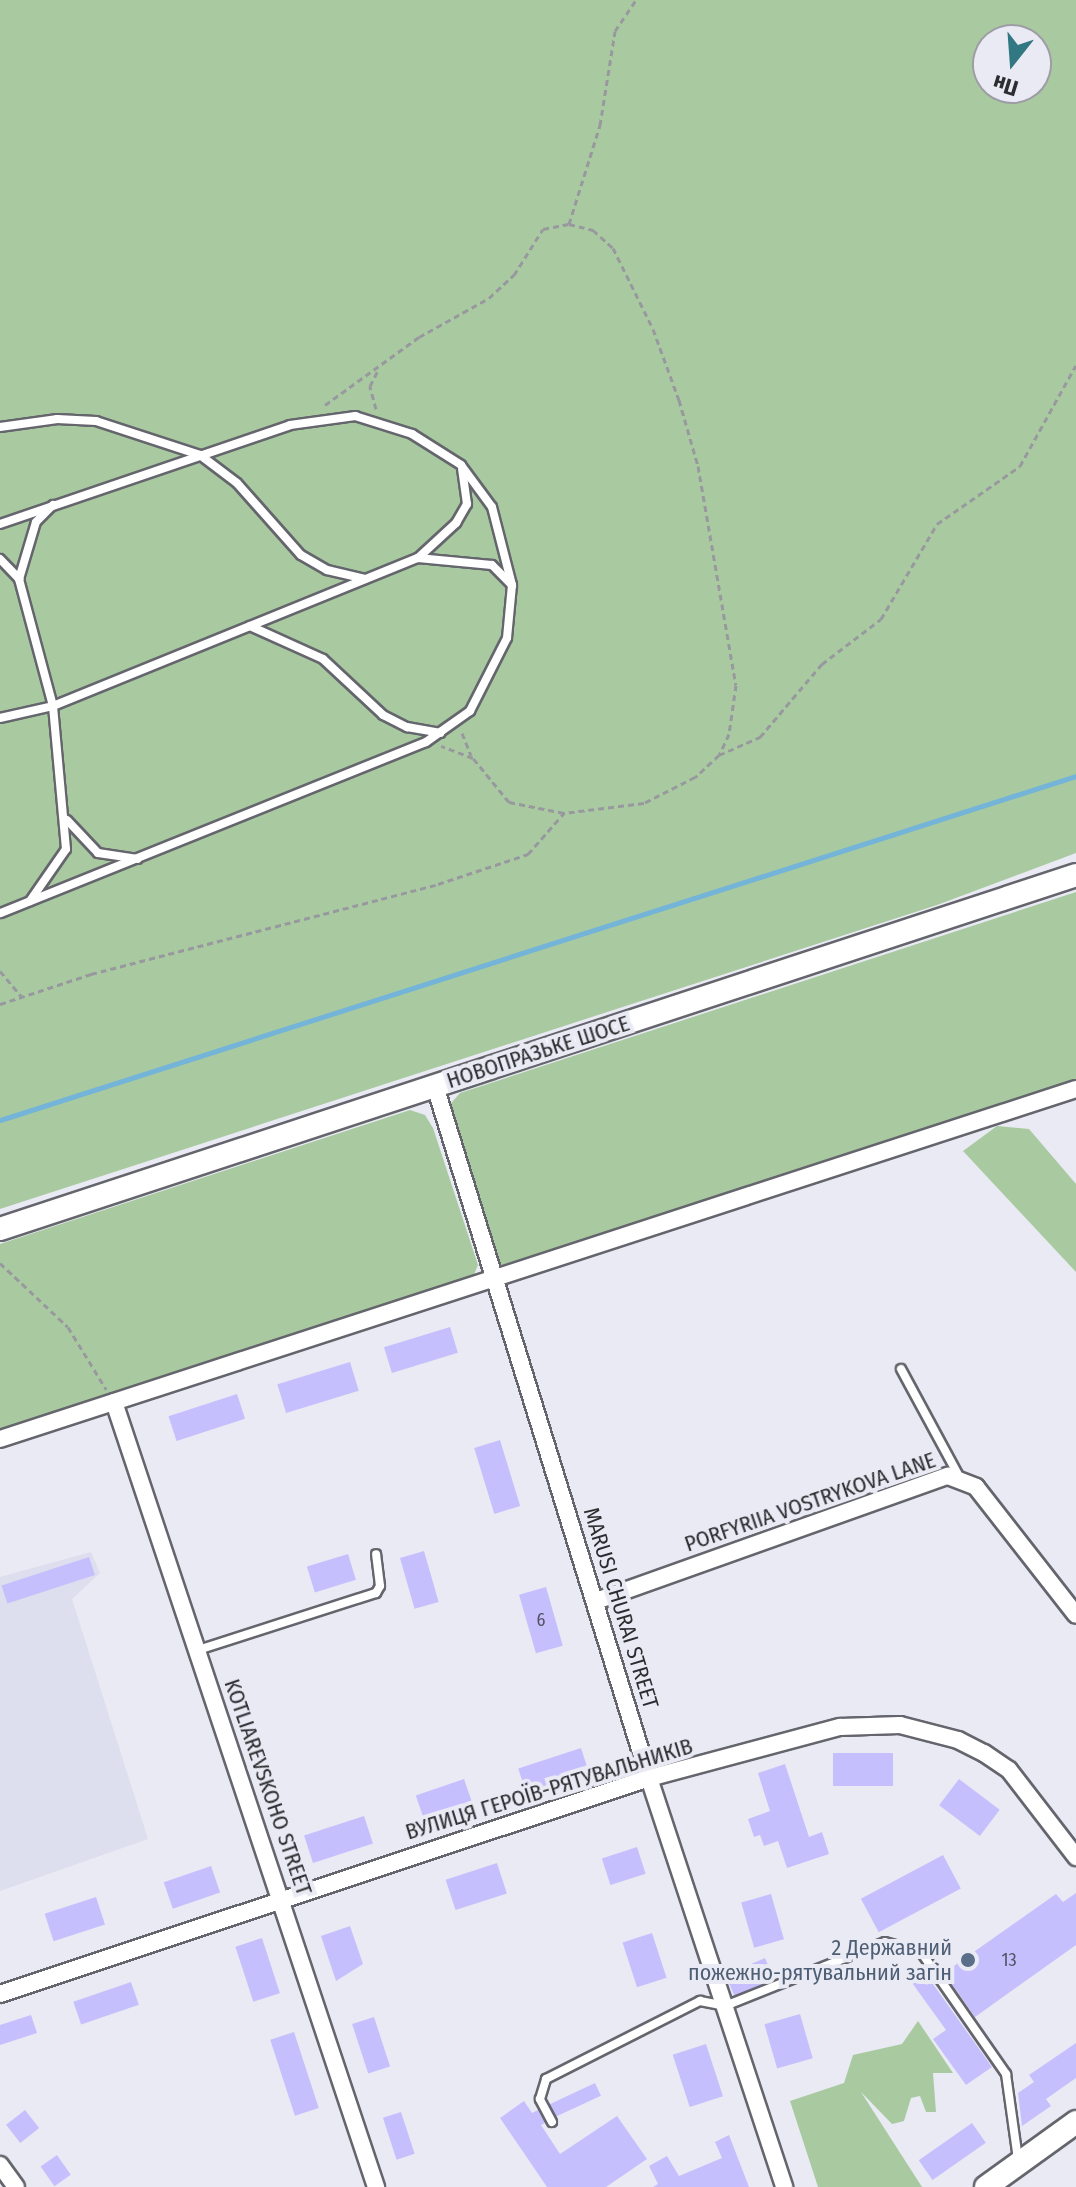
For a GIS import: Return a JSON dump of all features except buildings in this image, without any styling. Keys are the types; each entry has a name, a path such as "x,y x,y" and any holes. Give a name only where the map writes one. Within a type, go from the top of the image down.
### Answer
{"main road":[{"name":"НОВОПРАЗЬКЕ ШОСЕ","path":"0,1229 1076,875"},
{"path":"986,2187 1076,2122"}],"street":[{"name":"MARUSI CHURAI STREET","path":"435,1086 649,1778 784,2187"},
{"path":"0,1439 495,1274 1076,1089"},
{"name":"KOTLIAREVSKOHO STREET","path":"114,1402 282,1896 376,2187"},
{"name":"PORFYRIIA VOSTRYKOVA LANE","path":"596,1601 928,1480 961,1479 976,1487 1076,1615"},
{"name":"ВУЛИЦЯ ГЕРОЇВ-РЯТУВАЛЬНИКІВ","path":"0,1994 282,1896 649,1778 840,1727 914,1728 958,1740 1009,1770 1076,1857"},
{"path":"0,2165 16,2187"}],"lane":[{"path":"0,524 56,502 290,425 355,416 412,434 461,465 492,507 512,585 507,638 470,711 426,742 139,860 0,913"},
{"path":"0,427 57,419 96,421 200,455 237,483 301,555 327,570 366,579"},
{"path":"0,718 53,706 418,558 456,523 467,504 461,465"},
{"path":"19,579 36,522 56,502"},
{"path":"418,558 492,565 512,585"},
{"path":"0,559 19,579 53,706 67,819 66,849 28,902"},
{"path":"250,626 323,659 383,715 407,727 440,733"},
{"path":"67,819 98,853 139,860"},
{"path":"901,1369 961,1479"},
{"path":"198,1650 376,1593 380,1586 376,1554"},
{"path":"552,2122 540,2099 546,2079 700,2001 725,2006 885,1942 921,1952 1006,2074 1018,2164"}],"path":[{"path":"569,224 600,125 615,31 636,0"},
{"path":"290,425 378,371 419,337 489,298 514,275 543,229 569,224 593,230 613,248 653,329 683,413 721,584 736,685 729,734 719,755"},
{"path":"470,711 461,735 473,758 509,802 564,813 644,803 695,777 719,755 760,737 822,664 881,619 937,524 1020,466 1076,365"},
{"path":"378,371 370,386 376,410 412,434"},
{"path":"426,742 473,758"},
{"path":"0,1004 438,884 528,854 564,813"},
{"path":"0,971 22,997"},
{"path":"0,1263 68,1327 114,1402"}],"shaded area":[{"path":"91,1552 100,1573 72,1599 148,1839 0,1891 0,1577"}],"green space":[{"path":"0,0 1076,0 1076,853 937,905 0,1209"},
{"path":"1076,892 1076,1083 499,1266 446,1109 460,1093"},
{"path":"410,1110 425,1115 433,1128 478,1265 472,1279 0,1433 0,1244"},
{"path":"997,1126 1029,1129 1076,1184 1076,1272 963,1151"},
{"path":"918,2021 953,2073 933,2073 936,2112 926,2112 920,2096 911,2098 904,2121 892,2124 861,2092 922,2187 818,2187 790,2101 844,2083 853,2055 902,2044"}],"waterway":[{"path":"0,1120 1076,776"}],"place":[{"name":"2 Державний пожежно-рятувальний загін","path":"968,1960"}]}
